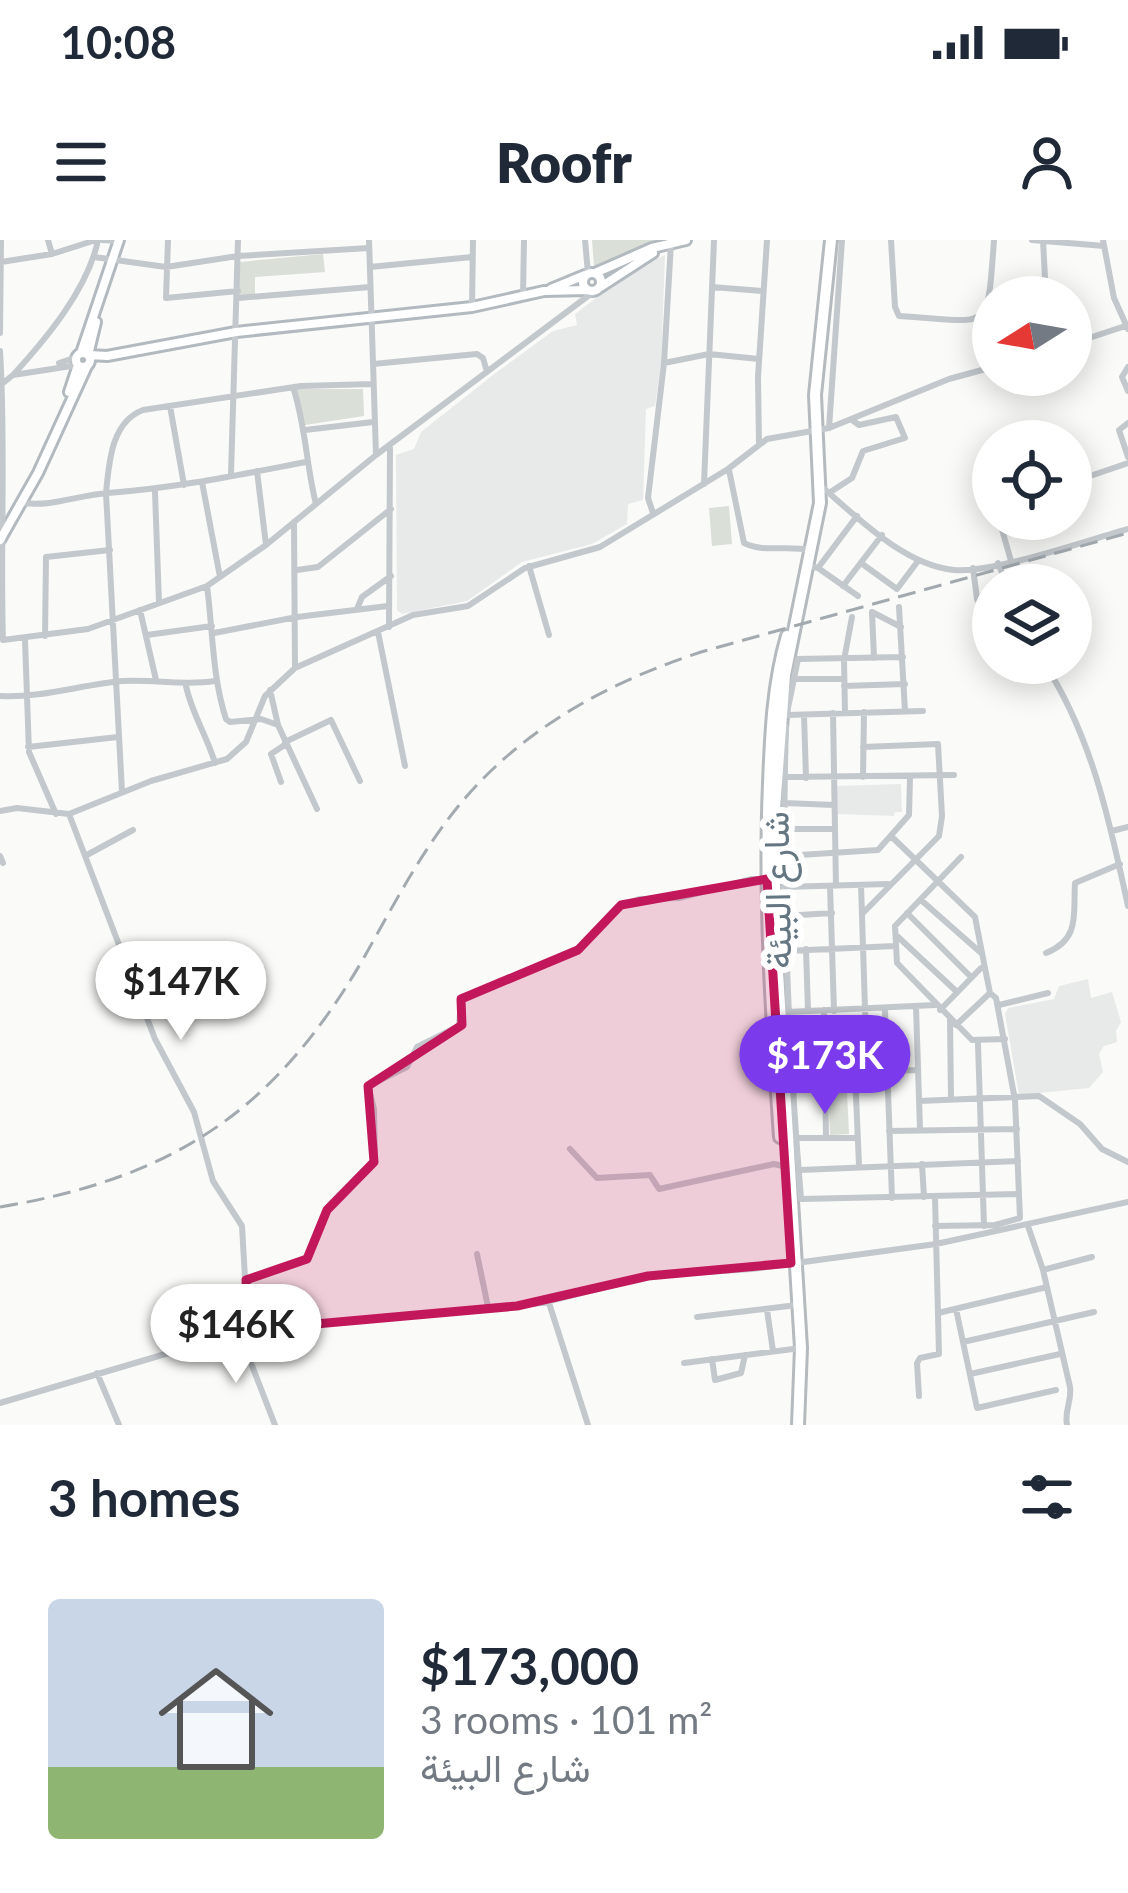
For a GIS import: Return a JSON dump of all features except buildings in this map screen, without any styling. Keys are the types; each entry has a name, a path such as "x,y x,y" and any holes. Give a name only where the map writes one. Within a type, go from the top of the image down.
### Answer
{"main road":[{"name":"شارع البيئة","path":"798,1425 801,1348 775,922 779,714 781,656 814,567 824,494 823,430 815,395 827,240"},
{"name":"شارع البيئة","path":"780,1013 767,879 779,714 794,659 802,598"}],"street":[{"path":"0,333 1,240"},
{"path":"48,240 52,254"},
{"path":"1,262 99,240 118,241 66,405 23,503 1,538"},
{"path":"1,384 63,310 99,240"},
{"path":"168,240 165,296 170,300 370,287"},
{"path":"231,474 238,240"},
{"path":"472,240 472,307"},
{"path":"524,240 524,296"},
{"path":"0,351 2,640 25,640 113,620 220,578 570,310 589,283 585,240"},
{"path":"13,375 236,332 472,307 589,283 686,240"},
{"path":"704,484 714,240"},
{"path":"759,445 767,240"},
{"path":"823,430 842,240"},
{"path":"891,240 899,316 972,321 990,303 994,240"},
{"path":"1032,240 1104,243 1114,298 1128,326 1092,337"},
{"path":"1043,240 1045,276"},
{"path":"544,291 589,283 671,243"},
{"path":"653,513 648,498 664,363 671,243"},
{"path":"94,257 166,267 369,244 376,455"},
{"path":"370,267 472,257"},
{"path":"570,310 589,283"},
{"path":"712,287 762,291"},
{"path":"373,364 477,354 487,372"},
{"path":"664,363 710,354 759,359"},
{"path":"1128,367 1122,377 1128,391"},
{"path":"0,811 17,808 69,814 215,763 241,749 270,690 295,668 413,615 468,606 529,566 592,550 780,435 823,430 972,373"},
{"path":"122,792 106,493 111,455 126,419 136,412 293,387 373,384"},
{"path":"293,387 316,504"},
{"path":"170,406 184,487"},
{"path":"852,420 859,425 896,417 905,439 863,451 856,474 824,494 919,560 953,570 972,568"},
{"path":"305,430 373,422"},
{"path":"1093,475 1128,460 1119,430 1128,423"},
{"path":"389,627 390,447"},
{"path":"23,503 55,504 106,493 184,487 306,462"},
{"path":"728,469 744,543 813,551"},
{"path":"257,471 266,545"},
{"path":"202,482 220,578"},
{"path":"155,491 159,603"},
{"path":"297,570 318,567 391,509"},
{"path":"857,516 814,567 858,596"},
{"path":"294,521 295,668"},
{"path":"993,564 1128,529"},
{"path":"843,586 882,535"},
{"path":"1005,540 1011,561"},
{"path":"45,636 46,557 110,550"},
{"path":"861,563 897,589 919,560"},
{"path":"529,566 549,635"},
{"path":"357,609 362,597 391,576"},
{"path":"207,586 215,681 228,721 253,718 278,725"},
{"path":"147,635 389,606"},
{"path":"899,607 905,711"},
{"path":"140,610 156,680"},
{"path":"874,658 872,611 901,627"},
{"path":"845,712 844,660 852,617"},
{"path":"378,632 405,766"},
{"path":"25,640 28,747 56,814"},
{"path":"903,657 794,659 794,679 779,714 786,951 780,1013 794,1138 791,1168 802,1201 1019,1194"},
{"path":"794,679 904,683"},
{"path":"0,696 28,697 116,682 156,680 186,686 215,681"},
{"path":"1054,684 1092,766 1128,907"},
{"path":"186,686 215,763"},
{"path":"270,690 278,725 317,808"},
{"path":"779,714 923,711"},
{"path":"863,777 864,712"},
{"path":"833,713 834,1011"},
{"path":"804,714 806,778"},
{"path":"280,782 271,754 331,720 360,781"},
{"path":"28,747 118,737"},
{"path":"863,747 938,744 940,776 940,833 863,913"},
{"path":"784,777 953,775"},
{"path":"784,856 874,851 910,815 910,777"},
{"path":"784,803 834,805"},
{"path":"69,814 155,1039 194,1112 213,1181 242,1226 248,1330"},
{"path":"1112,832 1128,827"},
{"path":"85,856 133,830"},
{"path":"783,830 834,830"},
{"path":"892,837 975,917 990,993 999,1005 1015,1100 1024,1222 1043,1270 1071,1397 1065,1407 1067,1425"},
{"path":"961,857 895,926 898,968 978,1042 1005,1039"},
{"path":"1046,953 1062,946 1073,929 1078,911 1075,883 1120,864"},
{"path":"245,1280 308,1257 327,1210 375,1160 374,1109 368,1085 407,1067 417,1047 459,1026 461,1000 572,953 621,905 767,879"},
{"path":"784,886 891,884"},
{"path":"861,885 866,1040"},
{"path":"921,899 982,954"},
{"path":"784,916 832,913"},
{"path":"907,913 970,976"},
{"path":"895,934 956,991"},
{"path":"786,951 895,946"},
{"path":"806,950 808,1011"},
{"path":"780,1013 937,1008 970,976 986,968"},
{"path":"953,1022 990,993"},
{"path":"999,1005 1048,993"},
{"path":"916,1007 920,1130"},
{"path":"824,1010 826,1138"},
{"path":"885,1010 892,1198"},
{"path":"951,1098 953,1022"},
{"path":"824,1040 886,1039"},
{"path":"978,1042 984,1226"},
{"path":"825,1072 918,1070"},
{"path":"854,1072 859,1166"},
{"path":"919,1101 1041,1097 1087,1130 1102,1149 1128,1162"},
{"path":"889,1131 1018,1129"},
{"path":"794,1138 856,1138"},
{"path":"570,1149 597,1178 650,1175 659,1189 774,1164 791,1168 1018,1161"},
{"path":"922,1164 924,1197"},
{"path":"919,1396 917,1363 939,1354 935,1197"},
{"path":"935,1226 1010,1224 1128,1202"},
{"path":"0,1403 248,1330 548,1301 648,1276 936,1244 1024,1222"},
{"path":"477,1254 488,1307"},
{"path":"1043,1270 1092,1256"},
{"path":"938,1313 1047,1287"},
{"path":"548,1301 588,1425"},
{"path":"697,1317 797,1305"},
{"path":"956,1309 977,1408 1056,1390"},
{"path":"767,1310 773,1351"},
{"path":"963,1342 1094,1312"},
{"path":"238,1332 275,1425"},
{"path":"684,1364 801,1348"},
{"path":"712,1359 715,1378 720,1380 740,1375 745,1354"},
{"path":"970,1374 1062,1354"},
{"path":"96,1373 119,1425"}],"highlighted area":[{"path":"767,879 791,1263 648,1276 517,1306 248,1330 246,1280 307,1259 327,1210 374,1162 368,1086 462,1025 461,999 578,950 621,905"}],"shaded area":[{"path":"592,240 661,240 594,266"},
{"path":"323,254 325,272 255,277 255,295 239,295 239,262"},
{"path":"665,255 661,363 655,406 646,409 643,500 628,504 627,524 592,544 522,562 467,601 402,614 397,610 396,455 414,449 421,432 553,331 577,325 575,314 633,270"},
{"path":"295,389 363,389 364,416 305,425"},
{"path":"729,506 732,544 712,546 709,508"},
{"path":"901,784 902,812 894,816 836,814 836,786"},
{"path":"1088,979 1091,998 1112,992 1121,1022 1117,1042 1104,1046 1099,1054 1103,1072 1089,1088 1019,1095 1005,1014 1008,1008 1054,999 1059,986"},
{"path":"847,1092 849,1134 830,1135 828,1093"}],"railway":[{"path":"0,1207 117,1178 212,1130 254,1098 328,1014 414,870 459,806 525,741 580,705 639,675 701,652 1128,533"}]}
